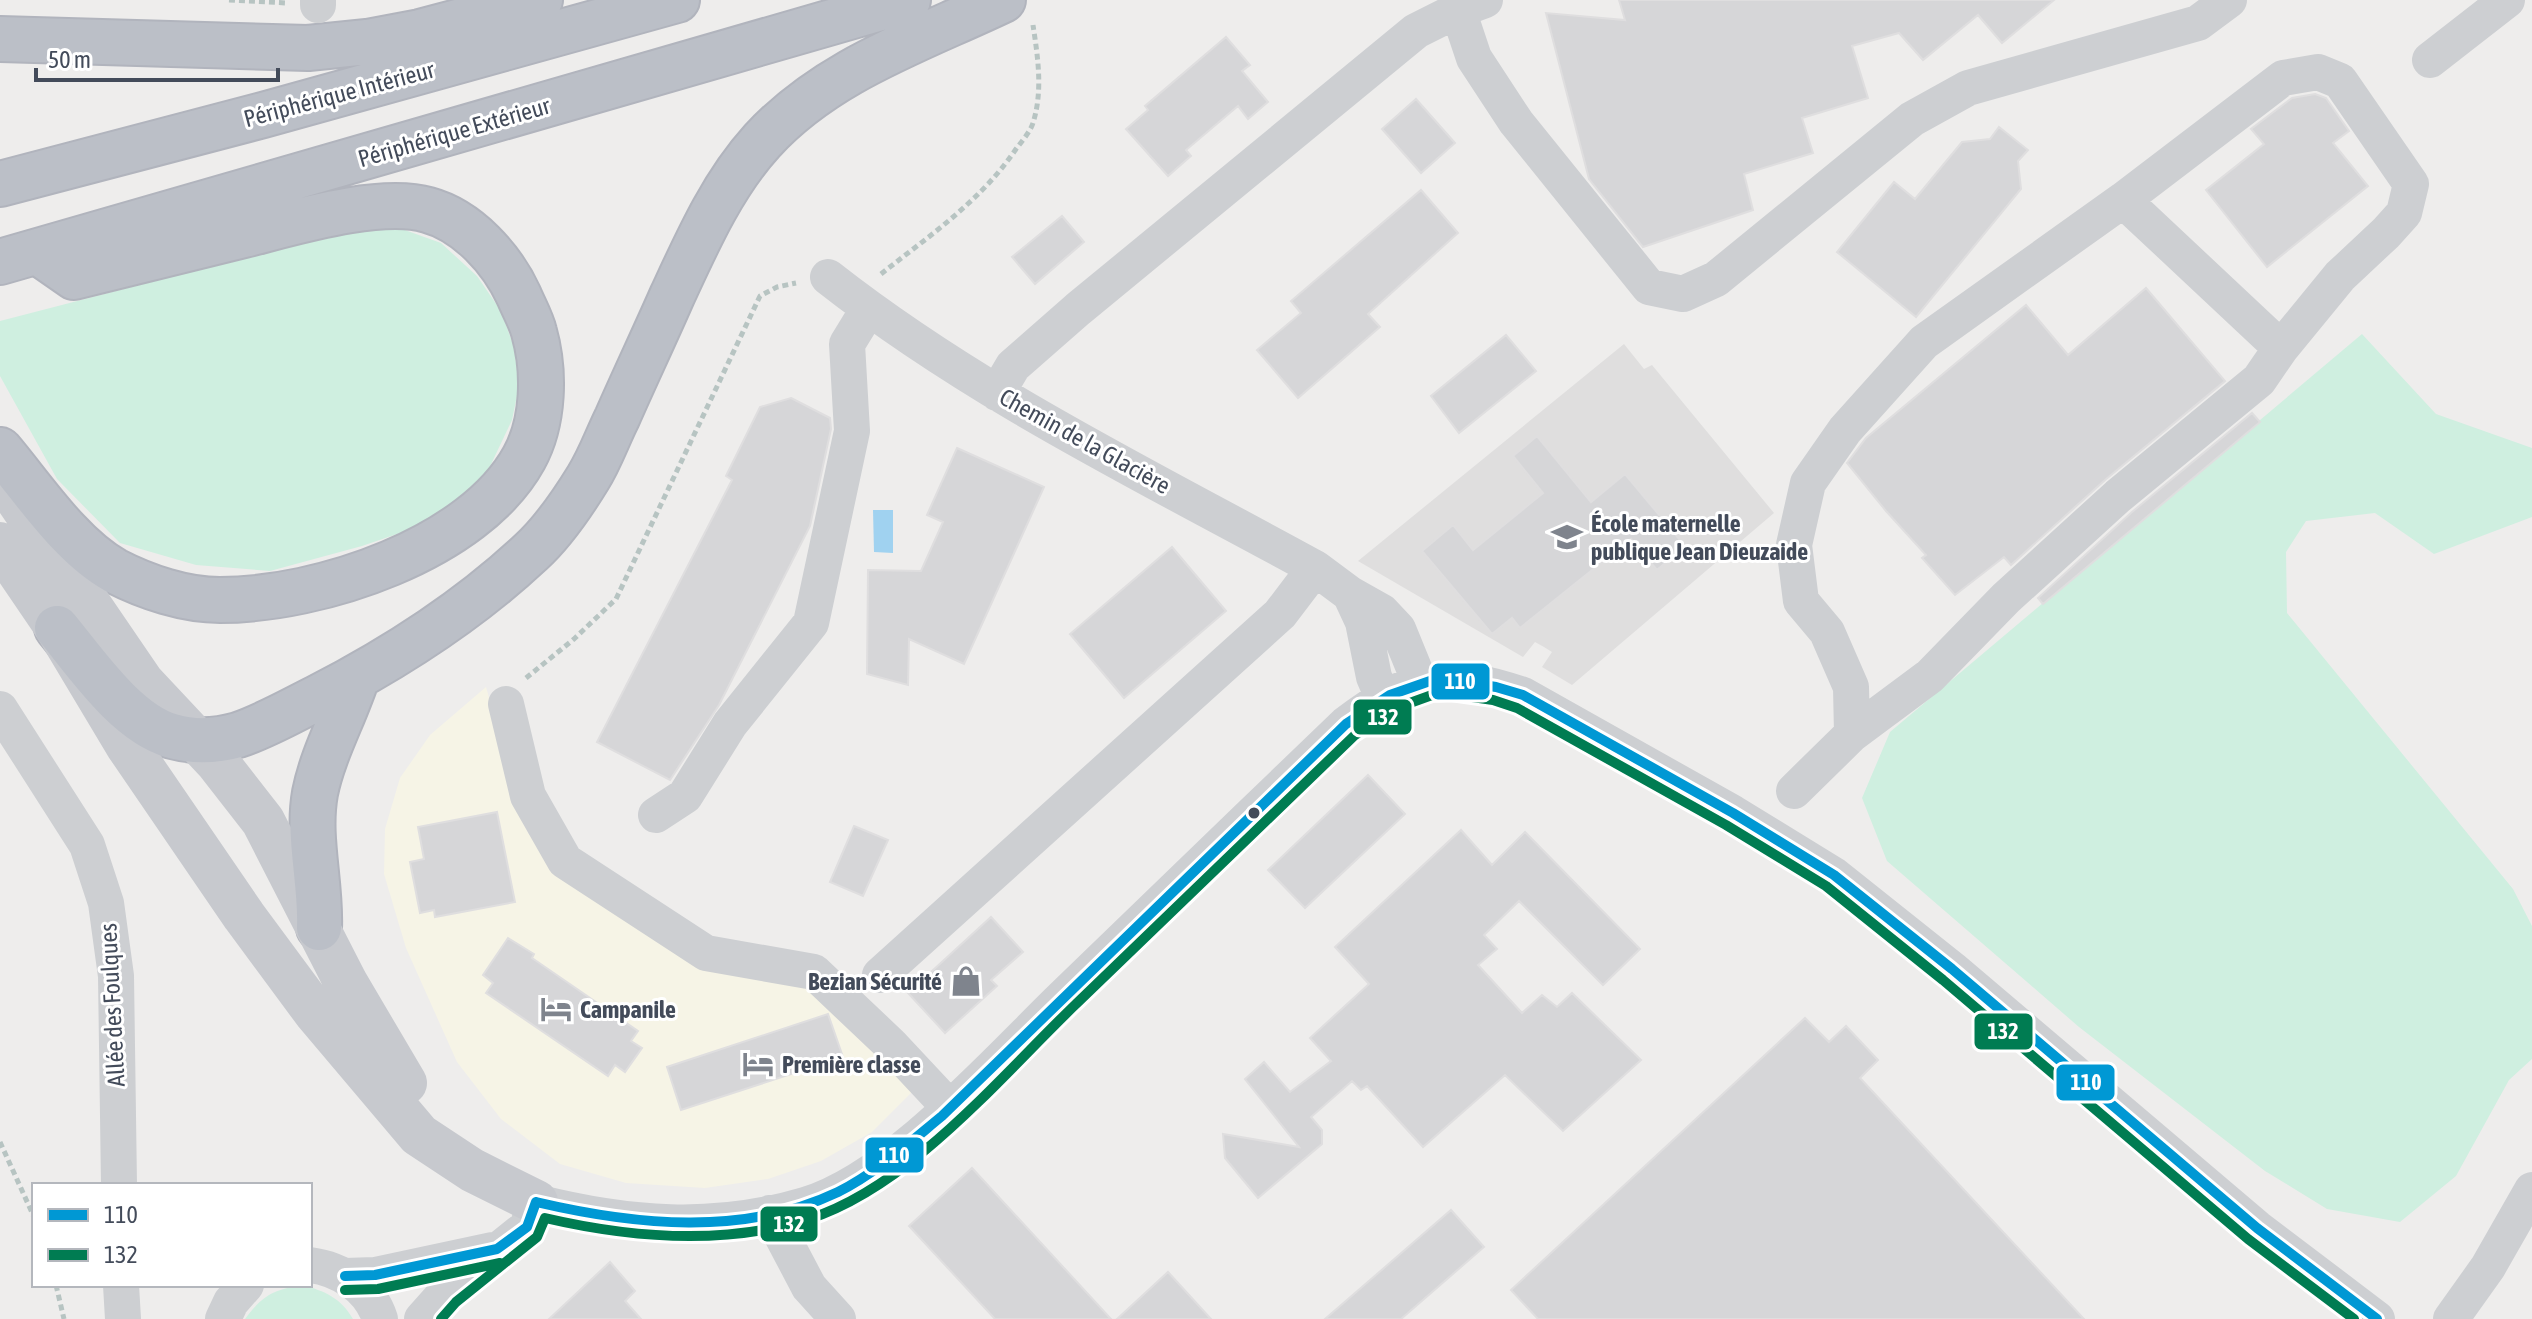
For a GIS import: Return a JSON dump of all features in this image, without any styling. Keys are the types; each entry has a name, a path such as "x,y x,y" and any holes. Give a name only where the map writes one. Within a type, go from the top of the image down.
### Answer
{"highway":[{"path":"0,39 308,48 367,42 420,32 540,0"},
{"name":"Périphérique Extérieur","path":"19,257 908,0"},
{"name":"Périphérique Intérieur","path":"0,184 263,115 646,3"},
{"path":"57,628 104,685 145,724 170,736 198,741 236,735 282,716 412,644 532,551 563,517 590,475 701,233 734,177 763,140 825,86 897,48 1018,13"},
{"path":"0,450 82,547 113,570 141,583 184,596 219,600 283,595 349,577 405,558 448,535 503,489 525,456 538,418 541,375 534,331 514,285 482,244 461,226 427,209 384,206 328,214 74,277 19,257"},
{"path":"319,928 320,895 312,840 315,794 328,750 347,709 357,677"}],"main road":[{"path":"0,467 8,485 142,682 198,741 263,821 373,1032 436,1127 472,1170"},
{"path":"0,544 57,628 127,745 244,916 315,1012 419,1135 472,1170 536,1202"}],"street":[{"path":"997,393 1013,366 1090,299 1416,31 1471,5 1474,58 1516,122 1649,287 1683,294 1716,279 1912,119 1968,88 2198,23 2229,0"},
{"path":"2430,60 2507,0"},
{"path":"1794,791 1852,734 1930,676 2006,598 2107,506 2259,380 2340,276 2404,213 2411,184 2340,81 2318,72 2283,78 2123,200 1924,342 1845,430 1808,483 1794,545 1801,601 1827,632 1851,687 1852,734"},
{"path":"2123,200 2281,348"},
{"name":"Chemin de la Glacière","path":"828,277 997,393 1315,568 1350,594 1382,612 1398,629 1420,683"},
{"path":"656,815 685,796 730,724 811,623 852,431 847,344 869,308"},
{"path":"880,975 1280,614 1315,568"},
{"path":"1350,594 1363,622 1374,677 1383,698"},
{"path":"422,1319 446,1292 527,1227 536,1202 574,1212 681,1224 722,1223 807,1205 850,1186 887,1160 949,1107 1346,724 1383,698 1420,683 1449,678 1474,681 1523,695 1733,813 1834,875 1952,969 2257,1228 2377,1319"},
{"path":"506,704 528,796 565,861 706,953 814,972 891,1045 949,1107"},
{"name":"Allée des Foulques","path":"0,709 87,845 106,903 116,976 119,1183"},
{"path":"2451,1319 2488,1267 2532,1190"},
{"path":"770,1213 809,1287 838,1319"},
{"path":"345,1276 375,1275 497,1249"},
{"path":"312,1265 326,1267 345,1276 365,1292 380,1319"},
{"path":"121,1287 123,1319"},
{"path":"223,1319 231,1302 244,1287"}],"path":[{"path":"229,0 318,2"},
{"path":"506,704 508,692 574,639 616,599 760,296 777,287 828,277 879,276 976,199 1011,157 1032,126 1038,96 1039,63 1018,13"},
{"path":"0,1142 32,1213"},
{"path":"56,1287 64,1319"}],"shaded area":[{"name":"École maternelle publique Jean Dieuzaide","path":"1624,344 1644,369 1652,365 1774,513 1572,685 1542,667 1552,652 1544,647 1535,642 1523,657 1358,561"},
{"path":"486,687 528,833 565,876 808,981 913,1091 872,1132 821,1161 768,1179 705,1188 626,1183 560,1164 501,1119 457,1062 406,948 384,874 385,829 400,778 430,735"}],"green space":[{"path":"402,229 441,243 477,276 501,311 514,347 519,386 512,420 485,477 432,522 362,546 270,571 196,565 120,543 57,479 0,376 0,321 351,230"},
{"path":"2362,334 2436,414 2532,448 2532,517 2434,554 2375,513 2306,521 2286,552 2287,613 2513,889 2532,926 2532,1059 2509,1080 2456,1176 2400,1222 2327,1209 2265,1171 2079,1027 1887,861 1862,798 1890,732"},
{"path":"308,1287 332,1296 353,1319 245,1319 257,1304 283,1289"}],"water":[{"path":"873,510 893,510 893,553 874,552"}],"building":[{"path":"1619,0 2054,0 2002,43 1978,15 1923,60 1899,33 1852,46 1868,98 1802,118 1813,153 1744,174 1753,210 1643,247 1589,179 1546,13 1625,20"},
{"path":"1226,37 1250,65 1242,71 1268,102 1248,119 1238,106 1186,150 1191,156 1168,176 1126,129 1148,110 1145,106"},
{"path":"2315,94 2326,98 2349,131 2333,143 2368,186 2267,267 2206,190 2264,144 2251,129 2292,98"},
{"path":"1416,99 1455,143 1421,173 1382,129"},
{"path":"1999,127 2028,150 2018,161 2021,189 1916,317 1837,252 1894,182 1915,199 1962,142 1990,139"},
{"path":"1421,190 1458,233 1368,314 1380,327 1298,398 1257,350 1301,313 1291,301"},
{"path":"1062,216 1084,242 1035,284 1012,257"},
{"path":"2146,288 2225,381 2105,480 2011,565 2004,557 1955,595 1922,558 1926,555 1847,463 1866,438 2026,305 2068,355"},
{"path":"1506,335 1536,371 1459,433 1431,396"},
{"path":"791,398 830,418 831,429 810,526 719,705 670,780 597,742 732,480 726,476 760,407"},
{"path":"2252,413 2260,422 2043,604 2038,598 2132,512"},
{"path":"1537,436 1591,502 1625,474 1685,546 1657,570 1631,539 1520,628 1512,618 1492,634 1422,551 1453,525 1473,550 1543,493 1513,456"},
{"path":"957,448 1044,487 964,664 909,639 908,685 867,674 868,570 921,571 943,522 927,515"},
{"path":"1172,547 1226,611 1124,698 1070,634"},
{"path":"1368,775 1405,814 1305,908 1268,870"},
{"path":"497,812 515,902 435,917 434,910 420,913 410,862 424,859 418,827"},
{"path":"854,826 888,840 863,896 830,882"},
{"path":"1461,830 1492,865 1525,832 1640,949 1603,985 1519,901 1484,935 1497,949 1478,965 1522,1013 1542,995 1557,1007 1572,993 1641,1060 1563,1131 1505,1075 1423,1147 1367,1086 1361,1090 1352,1081 1311,1117 1322,1130 1322,1144 1258,1198 1225,1158 1223,1134 1299,1147 1245,1079 1264,1062 1290,1092 1331,1061 1310,1038 1369,984 1335,947"},
{"path":"991,917 1023,952 991,980 997,986 945,1033 908,993"},
{"path":"508,938 638,1031 631,1041 642,1048 625,1072 615,1065 608,1076 486,993 493,983 483,975"},
{"path":"828,1014 843,1057 681,1110 667,1067"},
{"path":"1805,1018 1829,1042 1846,1026 1878,1060 1860,1078 2084,1319 1538,1319 1511,1290"},
{"path":"972,1168 1111,1319 995,1319 909,1226"},
{"path":"1451,1210 1484,1247 1401,1319 1325,1319"},
{"path":"610,1262 635,1291 625,1301 641,1319 549,1319"},
{"path":"1168,1272 1211,1319 1117,1319"}],"transit line":[{"name":"110","path":"536,1202 650,1221 727,1221 765,1216 838,1192 866,1176 942,1116 1346,724 1390,695 1430,681 1451,680 1523,695 1733,813 1834,875 1952,969 2257,1228 2377,1319"},
{"name":"132","path":"441,1319 456,1302 537,1237 545,1218 644,1234 710,1236 744,1233 809,1219 847,1203 883,1182 918,1156 985,1095 1355,735 1396,708 1432,695 1451,694 1493,700 1517,708 1726,825 1826,886 1943,980 2248,1239 2354,1319"},
{"name":"110","path":"345,1276 375,1275 497,1249 527,1227 536,1202"},
{"name":"132","path":"345,1290 378,1289 500,1263"}],"place":[{"name":"École maternelle publique Jean Dieuzaide","path":"1567,537"},
{"name":"Bezian Sécurité","path":"966,981"},
{"name":"Campanile","path":"556,1009"},
{"name":"Première classe","path":"758,1064"}]}
